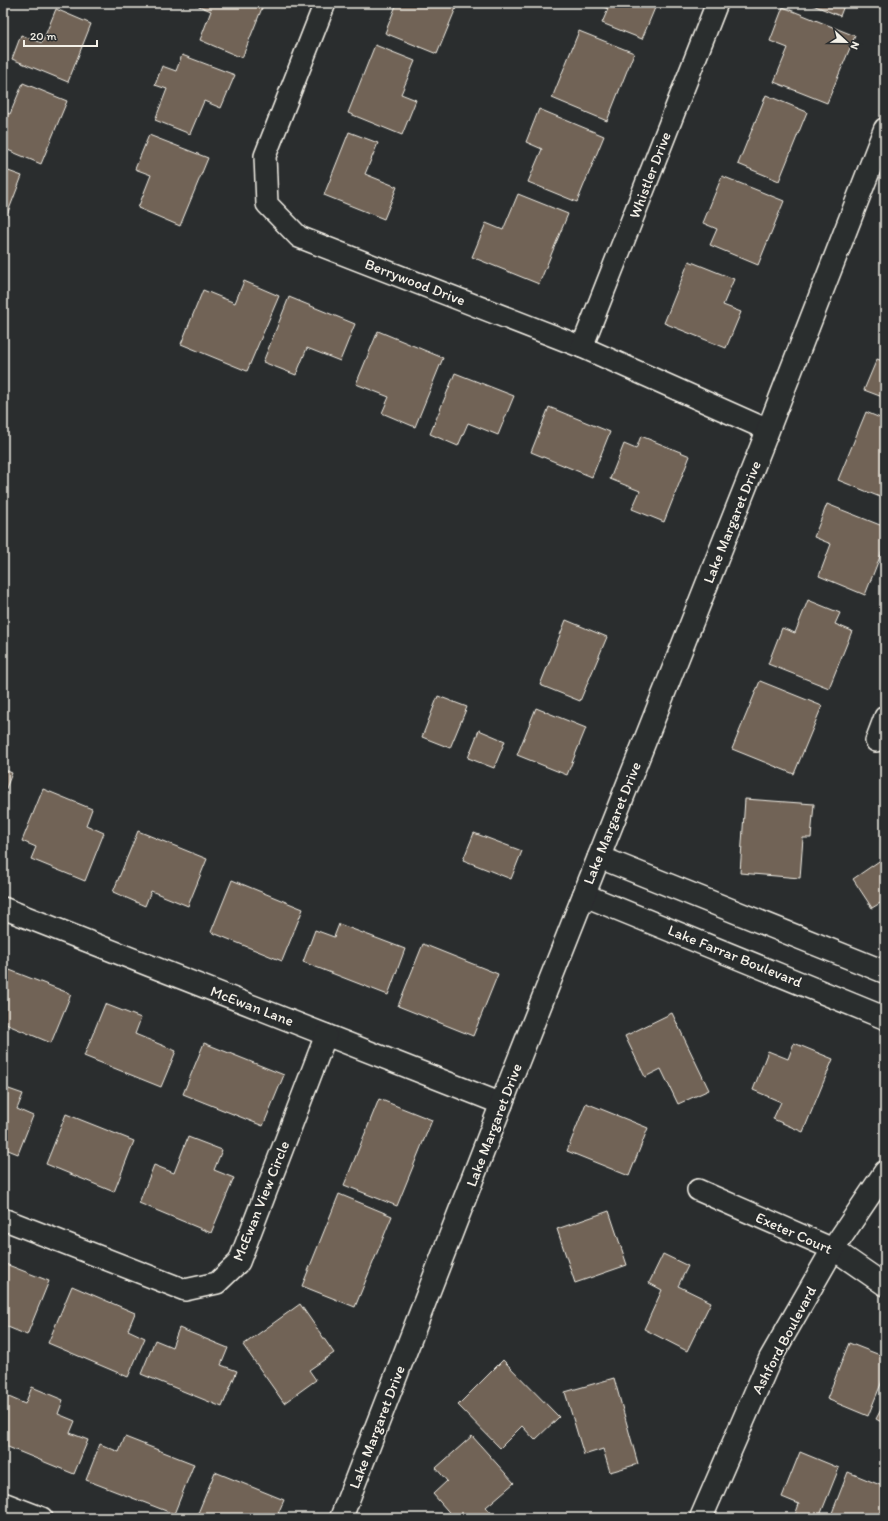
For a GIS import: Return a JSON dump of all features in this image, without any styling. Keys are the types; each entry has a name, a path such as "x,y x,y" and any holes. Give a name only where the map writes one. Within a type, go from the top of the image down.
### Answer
{"street":[{"name":"Berrywood Drive","path":"325,3 265,156 267,204 299,237 582,347 768,430"},
{"name":"Whistler Drive","path":"582,347 717,3"},
{"name":"Lake Margaret Drive","path":"342,1518 502,1104 885,130"},
{"path":"876,741 885,717"},
{"path":"599,857 885,972"},
{"name":"Lake Farrar Boulevard","path":"584,895 885,1018"},
{"name":"McEwan Lane","path":"3,908 502,1104"},
{"name":"McEwan View Circle","path":"3,1219 185,1290 217,1283 239,1262 326,1035"},
{"name":"Ashford Boulevard","path":"701,1518 770,1359 833,1249 885,1172"},
{"name":"Exeter Court","path":"698,1190 833,1249 885,1286"},
{"path":"3,1503 42,1518"}],"building":[{"path":"194,3 264,3 242,58 200,40 211,11"},
{"path":"397,3 458,3 437,54 385,33"},
{"path":"596,3 657,3 642,39 602,23 608,9"},
{"path":"808,3 845,3 840,16"},
{"path":"783,7 855,36 827,103 774,82 788,48 770,41"},
{"path":"56,9 91,24 68,82 12,59 21,35 42,43"},
{"path":"579,31 634,53 607,121 552,98"},
{"path":"375,45 415,61 401,94 416,100 402,135 348,113"},
{"path":"182,55 235,75 221,108 204,101 190,134 155,120 167,89 155,85 162,66 176,71"},
{"path":"23,83 67,101 41,164 3,148 3,112 10,114"},
{"path":"766,95 807,112 779,181 738,164"},
{"path":"539,109 604,136 577,202 528,182 542,149 526,142"},
{"path":"349,132 378,143 365,174 397,187 384,219 324,195"},
{"path":"149,135 208,158 180,226 138,208 151,175 135,169"},
{"path":"3,169 22,176 3,225"},
{"path":"722,176 784,201 758,265 710,245 717,229 703,223"},
{"path":"518,194 568,214 539,284 472,257 486,223 503,230"},
{"path":"689,261 734,279 723,305 741,312 726,348 664,323"},
{"path":"244,281 279,296 247,371 181,344 203,290 235,303"},
{"path":"289,297 355,324 340,361 307,348 296,375 263,362"},
{"path":"378,331 443,358 415,427 382,413 389,397 356,384"},
{"path":"877,359 885,362 885,398 864,390"},
{"path":"455,373 514,396 498,435 468,423 458,446 430,434"},
{"path":"549,407 610,432 592,477 531,452"},
{"path":"866,412 885,420 885,499 838,480"},
{"path":"641,436 690,456 664,522 632,509 640,491 610,479 624,444 636,449"},
{"path":"827,504 885,527 885,544 865,595 819,576 831,544 814,537"},
{"path":"808,600 840,613 835,624 852,631 829,688 768,664 782,628 795,633"},
{"path":"566,620 607,637 580,701 540,685"},
{"path":"760,681 822,706 794,774 732,749"},
{"path":"438,696 467,707 450,748 422,737"},
{"path":"536,708 586,728 567,775 517,755"},
{"path":"479,730 505,741 494,768 468,758"},
{"path":"3,769 12,773 3,796"},
{"path":"43,789 92,809 86,825 104,833 85,881 31,859 36,847 22,841"},
{"path":"745,799 814,804 811,838 803,838 800,878 740,873"},
{"path":"138,831 207,859 188,906 151,891 145,906 113,892"},
{"path":"474,833 522,851 511,879 463,860"},
{"path":"885,857 885,907 882,902 872,908 853,879"},
{"path":"232,880 303,909 282,961 211,932"},
{"path":"339,924 405,949 388,995 303,962 315,930 334,937"},
{"path":"423,944 498,974 473,1036 398,1006"},
{"path":"7,969 71,994 51,1043 3,1023 3,979"},
{"path":"105,1004 141,1018 135,1034 176,1051 161,1087 84,1056"},
{"path":"672,1013 709,1090 678,1104 661,1069 645,1077 625,1036"},
{"path":"204,1043 284,1075 263,1126 183,1094"},
{"path":"794,1043 833,1059 803,1132 773,1119 781,1102 753,1090 768,1051 788,1059"},
{"path":"3,1087 23,1094 17,1109 33,1116 18,1154 3,1148"},
{"path":"379,1099 432,1120 397,1206 344,1185"},
{"path":"586,1103 648,1128 629,1176 567,1151"},
{"path":"66,1114 134,1141 114,1192 46,1164"},
{"path":"188,1137 222,1150 214,1170 234,1178 211,1233 139,1203 154,1165 174,1173"},
{"path":"339,1194 392,1216 355,1307 302,1286"},
{"path":"609,1211 627,1265 575,1283 557,1229"},
{"path":"663,1254 688,1266 678,1286 711,1302 687,1351 644,1329 662,1290 649,1283"},
{"path":"3,1263 49,1281 27,1335 3,1325"},
{"path":"72,1286 135,1313 128,1330 145,1338 128,1377 48,1343"},
{"path":"300,1304 334,1353 309,1370 316,1380 284,1403 243,1345"},
{"path":"179,1328 228,1348 221,1365 237,1371 222,1407 141,1374 155,1340 172,1347"},
{"path":"849,1343 885,1357 885,1374 868,1416 827,1399"},
{"path":"503,1360 559,1417 535,1440 522,1426 500,1448 458,1405"},
{"path":"614,1378 638,1464 610,1472 603,1449 584,1455 565,1392"},
{"path":"32,1387 63,1400 58,1414 75,1421 70,1433 88,1440 74,1474 3,1445 4,1395 25,1404"},
{"path":"885,1402 885,1424 876,1419"},
{"path":"472,1436 514,1483 486,1507 496,1518 454,1518 433,1494 447,1481 436,1468"},
{"path":"125,1437 194,1464 174,1514 86,1480 100,1444 119,1452"},
{"path":"800,1452 839,1468 819,1518 794,1518 799,1504 782,1497"},
{"path":"215,1472 284,1500 276,1518 196,1518"},
{"path":"848,1472 885,1487 885,1505 880,1518 830,1518"}]}
